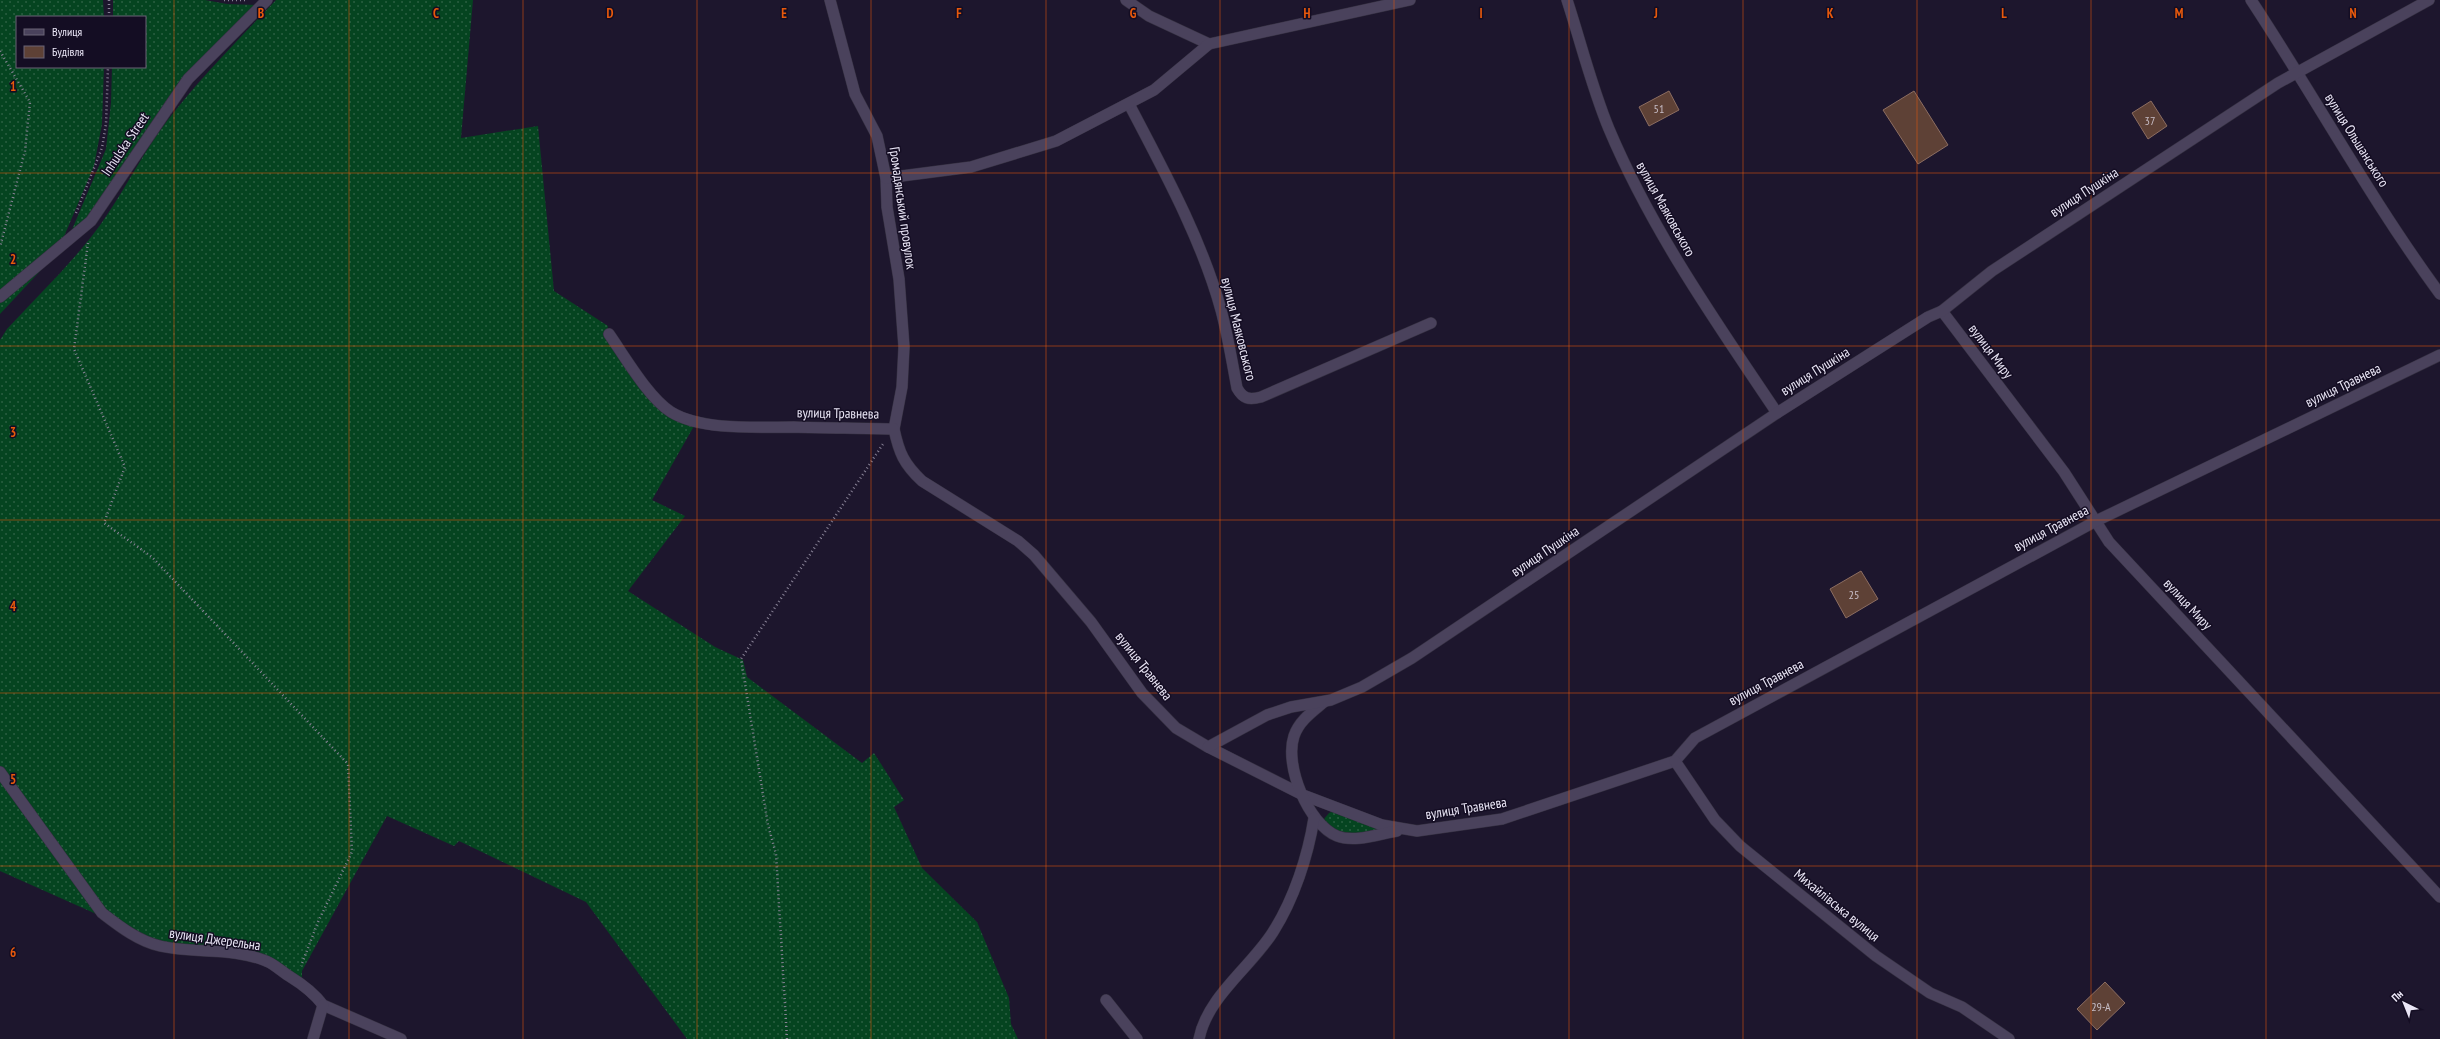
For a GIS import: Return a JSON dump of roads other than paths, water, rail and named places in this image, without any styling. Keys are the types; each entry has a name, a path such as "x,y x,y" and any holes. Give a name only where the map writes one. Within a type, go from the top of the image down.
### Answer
{"street":[{"name":"Inhulska Street","path":"0,297 91,221 188,79 267,0"},
{"name":"Громадянський провулок","path":"830,0 855,94 877,136 886,178 887,207 899,279 904,347 902,387 894,429"},
{"path":"1126,0 1150,16 1209,44"},
{"path":"886,178 972,167 1013,156 1056,141 1154,90 1209,44 1410,0"},
{"name":"вулиця Маяковського","path":"1567,0 1609,128 1625,164 1672,252 1777,413"},
{"name":"вулиця Ольшанського","path":"2251,0 2299,73 2387,217 2440,294"},
{"name":"вулиця Пушкіна","path":"1208,747 1267,715 1291,708 1324,702 1362,687 1412,658 1777,413 1928,317 1942,311 1992,272 2278,83 2299,73 2429,0"},
{"name":"вулиця Маяковського","path":"1129,104 1162,169 1212,282 1221,310 1237,388 1242,396 1250,400 1261,397 1432,323"},
{"name":"вулиця Миру","path":"1942,311 2064,472 2109,542 2440,896"},
{"name":"вулиця Травнева","path":"608,334 657,399 670,411 684,418 707,424 753,427 894,429 899,452 912,472 922,481 953,502 1018,541 1034,555 1090,622 1142,693 1176,728 1208,747 1303,795 1382,825 1403,830 1417,831 1502,819 1675,761 1695,738 2096,521 2440,355"},
{"path":"1324,702 1300,723 1294,737 1291,754 1294,772 1314,818 1337,836 1350,839 1403,830"},
{"name":"Михайлівська вулиця","path":"1675,761 1715,820 1740,846 1876,956 1930,993 1962,1007 2009,1039"},
{"name":"вулиця Джерельна","path":"0,772 102,912 120,927 143,940 159,946 253,957 267,961 316,996 323,1005 401,1039"},
{"path":"1199,1039 1208,1014 1273,932 1285,910 1309,847 1314,818"},
{"path":"1106,1000 1137,1039"},
{"path":"312,1039 323,1005"}]}
